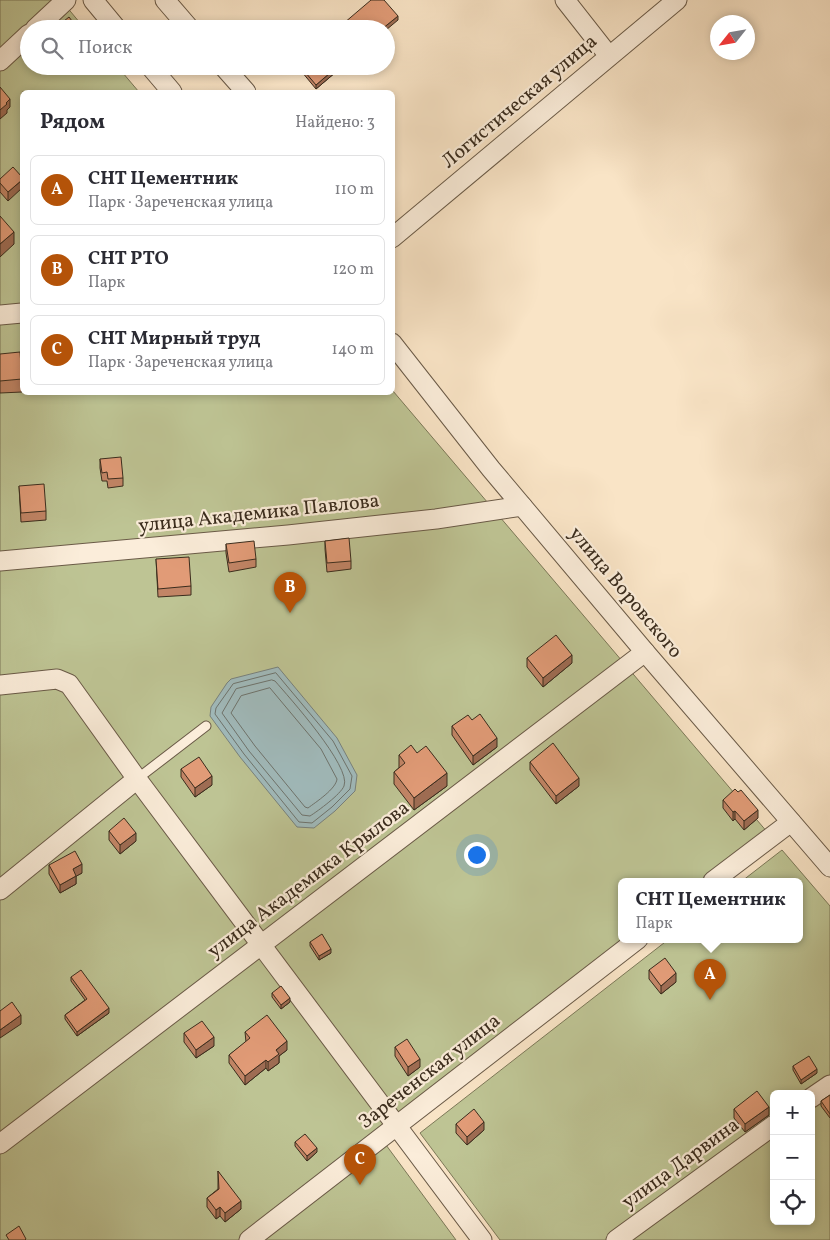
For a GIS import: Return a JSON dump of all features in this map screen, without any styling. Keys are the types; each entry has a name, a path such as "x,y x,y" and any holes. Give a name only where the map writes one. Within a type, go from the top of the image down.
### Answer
{"street":[{"path":"45,20 66,0"},
{"path":"93,0 110,20"},
{"path":"164,0 182,20"},
{"path":"565,0 609,56"},
{"name":"Логистическая улица","path":"395,235 677,0"},
{"path":"0,61 20,42"},
{"path":"158,75 170,90"},
{"path":"231,75 244,90"},
{"path":"0,315 20,313"},
{"name":"улица Воровского","path":"395,347 491,469 830,867"},
{"name":"улица Академика Павлова","path":"0,561 288,535 436,519 522,506"},
{"name":"улица Академика Крылова","path":"0,1144 645,652"},
{"path":"0,685 57,679 69,684 137,779 482,1240"},
{"path":"0,890 137,779"},
{"path":"717,878 792,822"},
{"name":"Зареченская улица","path":"249,1240 633,943"},
{"path":"815,1095 830,1084"},
{"name":"улица Дарвина","path":"616,1240 770,1128"}],"lane":[{"path":"137,779 206,726"}],"green space":[{"path":"0,0 61,0 78,20 20,20 20,75 125,75 137,90 20,90 20,395 395,395 395,393 768,833 708,878 618,878 618,943 623,943 375,1130 456,1240 0,1240"},
{"path":"782,850 830,906 830,1240 500,1240 420,1133 664,943 803,943 803,878 746,878"}],"water":[{"path":"278,667 337,738 357,775 355,791 314,828 297,827 240,757 210,716 211,707 231,679"}],"building":[{"path":"371,0 384,0 398,16 393,20 348,20"},
{"path":"308,75 328,75 316,85"},
{"path":"0,87 10,99 0,110"},
{"path":"13,167 20,175 20,182 8,192 0,183 0,179"},
{"path":"0,216 14,232 0,244"},
{"path":"20,352 20,379 0,381 0,354"},
{"path":"121,457 123,478 108,479 107,472 102,473 100,459"},
{"path":"44,484 46,511 21,513 19,486"},
{"path":"349,538 351,561 327,563 325,541"},
{"path":"254,541 256,559 229,563 226,544"},
{"path":"189,557 191,586 158,589 156,559"},
{"path":"556,635 572,655 543,678 527,658"},
{"path":"480,714 497,738 473,756 452,726 468,715 472,720"},
{"path":"553,743 579,778 556,796 530,762"},
{"path":"411,745 417,753 426,746 447,773 414,798 394,772 405,763 399,755"},
{"path":"199,757 212,776 195,788 181,769"},
{"path":"735,789 738,792 741,790 758,810 744,821 723,800"},
{"path":"124,818 136,833 120,845 109,831"},
{"path":"75,851 82,864 73,869 76,876 60,885 49,865"},
{"path":"322,934 331,949 319,956 310,942"},
{"path":"665,958 676,973 661,986 649,970"},
{"path":"81,970 109,1008 77,1032 65,1015 87,999 71,977"},
{"path":"281,986 290,998 281,1005 272,993"},
{"path":"12,1002 21,1015 0,1030 0,1011"},
{"path":"267,1015 287,1041 276,1050 279,1054 268,1062 266,1060 245,1076 229,1055 250,1038 245,1032"},
{"path":"202,1021 214,1037 196,1050 184,1033"},
{"path":"407,1039 420,1059 408,1067 395,1047"},
{"path":"809,1056 817,1069 801,1080 793,1066"},
{"path":"757,1091 769,1107 745,1124 734,1109"},
{"path":"830,1095 830,1114 821,1101"},
{"path":"474,1109 484,1122 467,1137 456,1124"},
{"path":"305,1134 317,1148 307,1156 295,1142"},
{"path":"218,1171 241,1201 225,1213 220,1207 216,1210 207,1198 219,1189"},
{"path":"19,1226 26,1239 9,1240 6,1235"}],"place":[{"name":"СНТ РТО","path":"290,613"},
{"name":"СНТ Цементник","path":"710,1000"},
{"name":"СНТ Мирный труд","path":"360,1185"}]}
